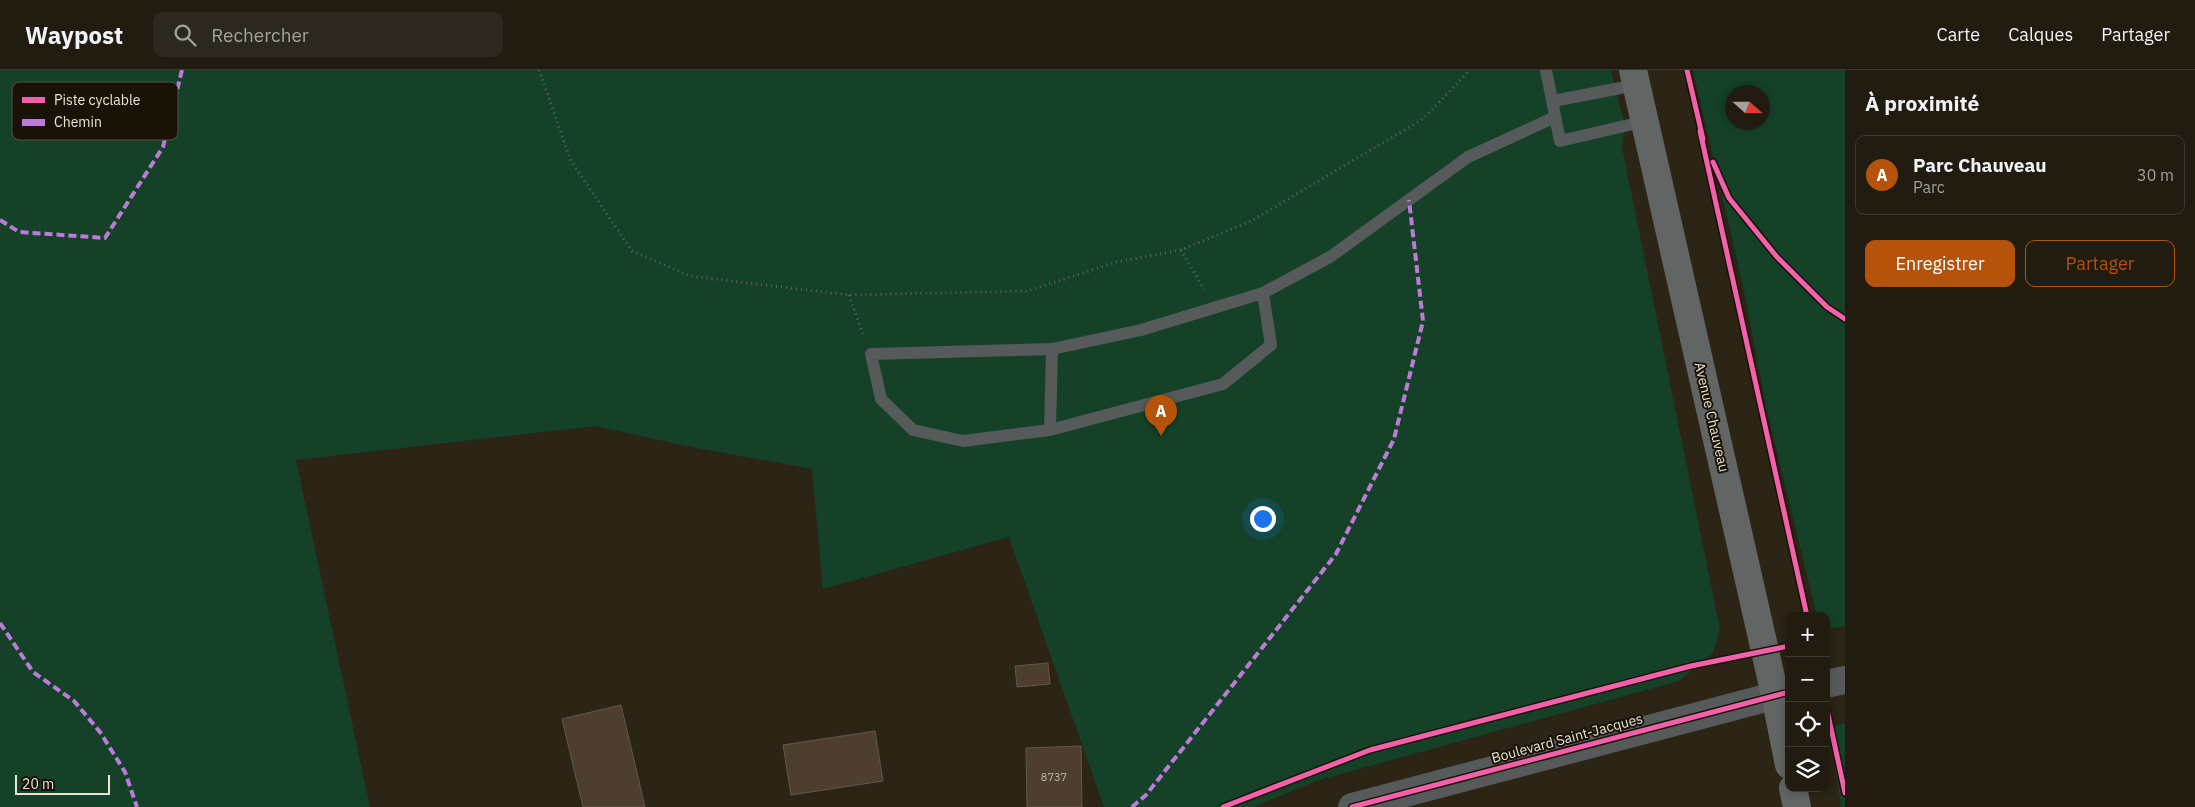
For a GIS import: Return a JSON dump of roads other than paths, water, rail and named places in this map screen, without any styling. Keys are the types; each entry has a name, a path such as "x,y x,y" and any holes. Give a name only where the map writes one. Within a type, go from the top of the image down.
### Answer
{"main road":[{"name":"Avenue Chauveau","path":"1634,77 1782,693 1787,747"},
{"path":"1794,792 1797,807"}],"street":[{"path":"1830,683 1845,680"},
{"name":"Boulevard Saint-Jacques","path":"1352,807 1782,693"}],"lane":[{"path":"1546,70 1560,141 1646,121"},
{"path":"1553,101 1634,77"},
{"path":"1263,292 1271,346 1222,384 1050,430 963,441 912,430 881,399 871,354 1052,350 1141,330 1263,292 1330,257 1468,157 1555,117"},
{"path":"1050,430 1052,350"}],"place":[{"name":"Parc Chauveau","path":"1161,436"}]}
